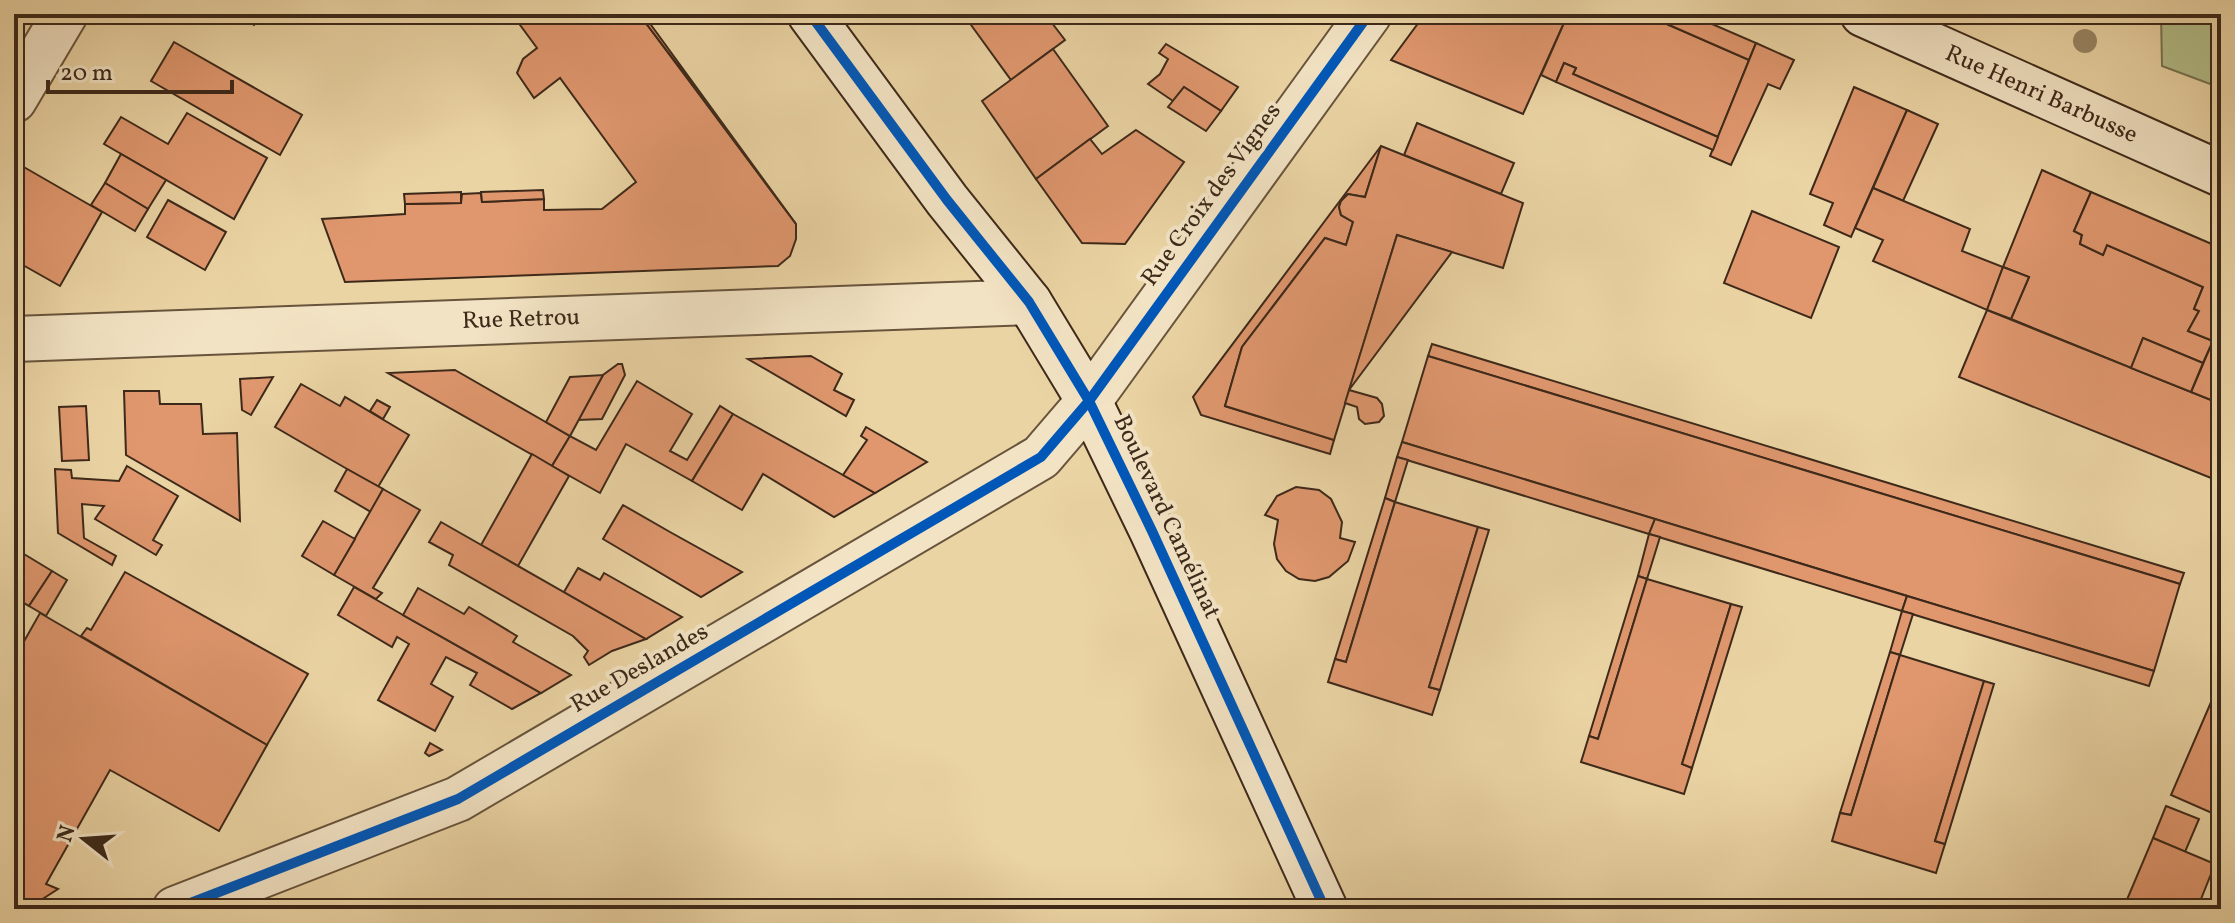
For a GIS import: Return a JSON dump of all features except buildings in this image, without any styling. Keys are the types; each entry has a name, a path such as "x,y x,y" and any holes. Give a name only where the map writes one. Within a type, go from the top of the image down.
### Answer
{"street":[{"path":"14,100 65,14"},
{"name":"Boulevard Camélinat","path":"810,14 947,200 1029,302 1089,401 1325,909"},
{"name":"Rue Croix des Vignes","path":"1089,401 1369,14"},
{"name":"Rue Henri Barbusse","path":"1863,14 2221,174"},
{"name":"Rue Retrou","path":"14,339 1029,302"},
{"name":"Rue Deslandes","path":"175,909 458,799 1041,457 1089,401"}],"green space":[{"path":"2161,14 2221,14 2221,88 2162,66"}],"cycle path":[{"path":"810,14 947,200 1029,302 1089,401 1325,909"},
{"path":"175,909 458,799 1041,457 1089,401 1369,14"}]}
